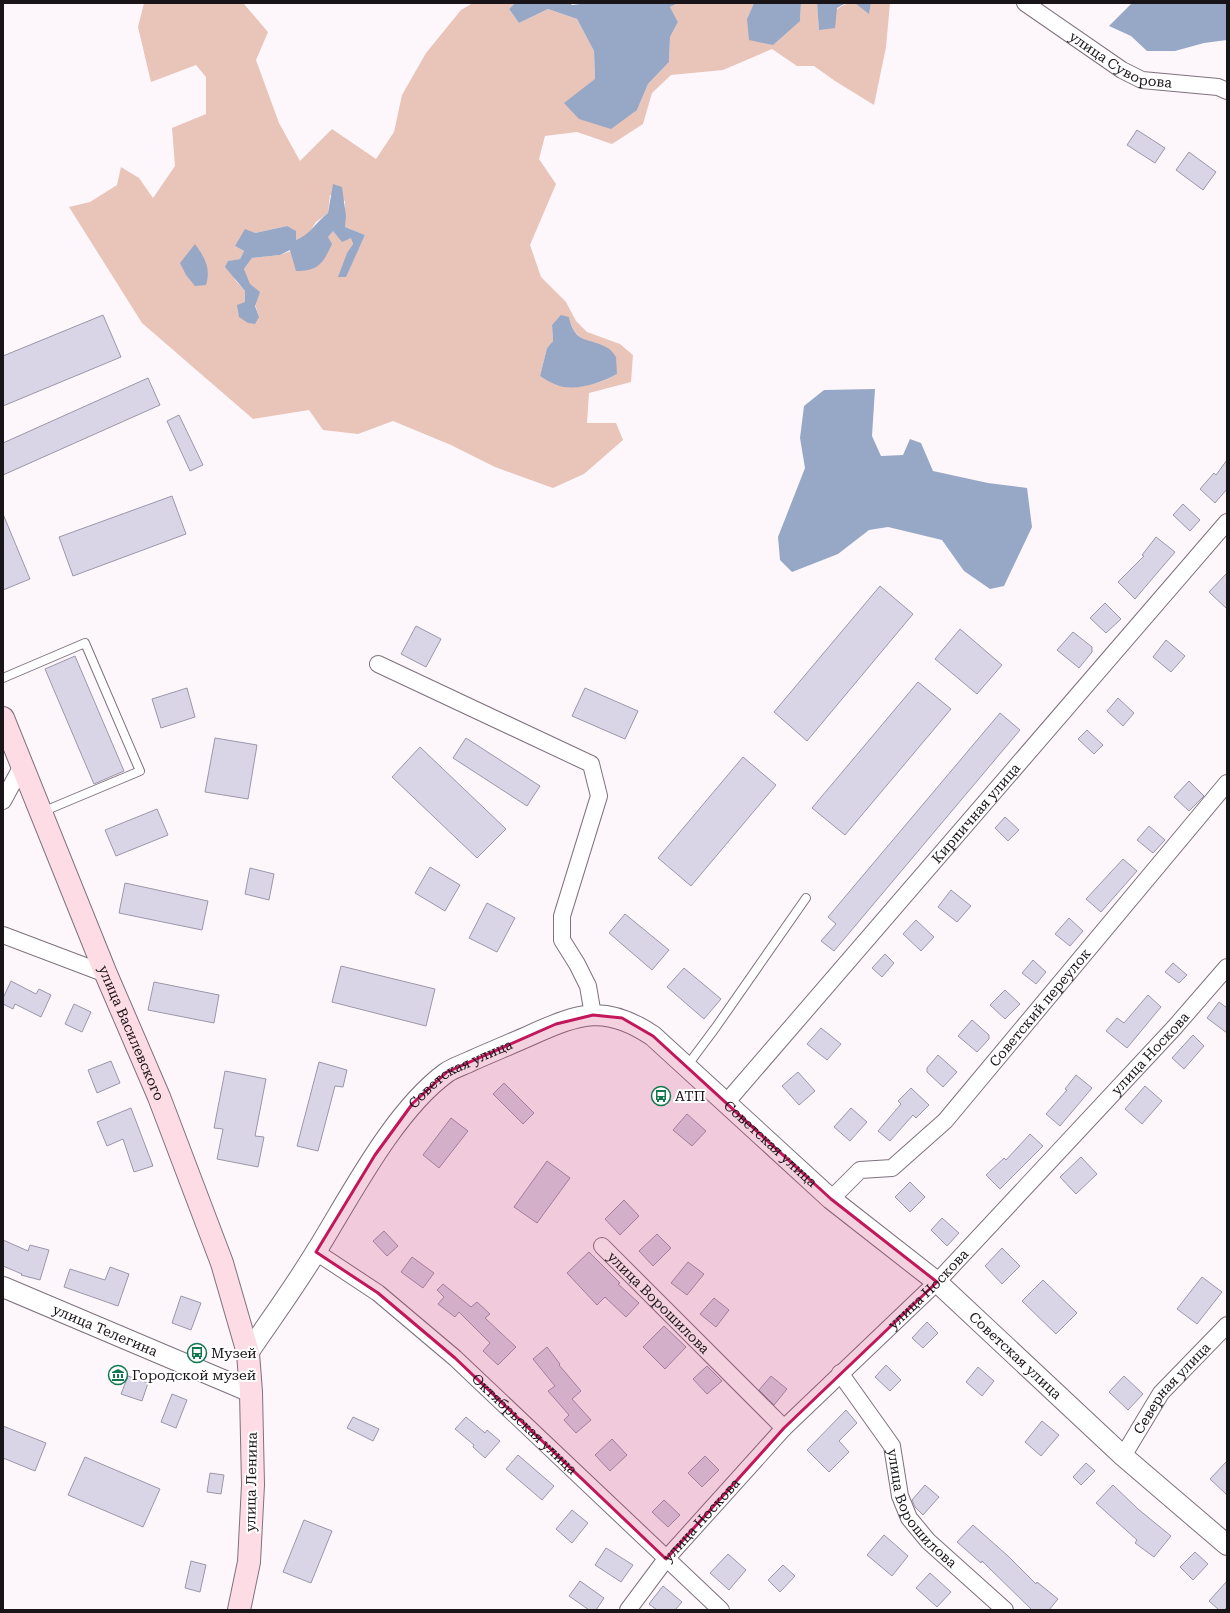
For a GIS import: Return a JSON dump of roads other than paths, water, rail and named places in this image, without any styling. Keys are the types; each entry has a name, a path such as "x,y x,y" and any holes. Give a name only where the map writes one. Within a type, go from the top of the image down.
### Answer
{"main road":[{"name":"улица Василевского","path":"3,718 23,764 106,974 158,1096 222,1263 248,1353"},
{"name":"улица Ленина","path":"239,1610 250,1562 253,1485 252,1392 248,1353"}],"street":[{"name":"улица Суворова","path":"1025,3 1122,70 1142,80 1218,87 1227,92"},
{"name":"Кирпичная улица","path":"725,1104 1227,522"},
{"path":"378,664 591,764 598,796 562,916 562,940 578,964 588,986 593,1015"},
{"path":"3,801 23,764"},
{"name":"Советский переулок","path":"830,1199 860,1170 892,1168 945,1120 1227,783"},
{"path":"3,935 106,974"},
{"name":"улица Носкова","path":"628,1610 666,1559 784,1428 840,1373 938,1282 1174,1028 1227,967"},
{"name":"Советская улица","path":"248,1353 316,1252 376,1155 396,1126 413,1103 446,1072 556,1024 593,1015 622,1018 635,1024 652,1036 687,1066 725,1104 830,1199 938,1282 1123,1456 1227,1545"},
{"name":"улица Ворошилова","path":"602,1246 784,1428"},
{"name":"Октябрьская улица","path":"316,1252 378,1293 455,1358 721,1610"},
{"name":"улица Телегина","path":"3,1287 252,1392"},
{"name":"Северная улица","path":"1123,1456 1161,1393 1227,1325"},
{"name":"улица Ворошилова","path":"840,1373 892,1446 900,1496 909,1518 928,1541 1005,1610"}],"lane":[{"path":"3,678 85,643 140,771 42,812"},
{"path":"687,1066 716,1028 806,898"}],"water":[{"path":"515,3 570,3 572,5 589,3 678,3 670,7 678,22 670,37 669,62 648,84 637,110 611,129 579,119 564,103 595,79 594,51 577,19 548,9 519,23 509,9"},
{"path":"754,3 801,3 800,21 773,45 749,40 747,19"},
{"path":"817,3 846,3 837,8 835,28 819,30"},
{"path":"855,3 871,3 869,14"},
{"path":"1132,3 1227,3 1227,40 1204,43 1175,51 1147,51 1131,36 1109,26"},
{"path":"333,184 342,187 346,216 345,227 365,235 346,277 338,277 347,253 353,244 351,238 342,242 333,231 328,237 332,244 323,261 319,265 304,271 296,271 290,250 280,255 252,258 244,269 250,284 260,292 255,306 259,317 255,324 248,323 239,317 237,305 245,302 245,291 225,267 228,261 240,259 244,251 235,246 245,229 255,233 287,226 296,231 296,240 301,238 328,213"},
{"path":"195,244 206,263 208,273 206,285 195,286 186,275 180,263"},
{"path":"561,315 569,317 575,332 579,336 608,348 611,351 616,357 617,374 587,386 571,388 557,385 540,376 547,348 553,341 552,325"},
{"path":"875,389 872,436 881,456 903,455 910,439 921,443 933,471 988,483 1027,488 1032,527 1004,586 990,589 964,571 942,540 888,527 869,530 838,554 792,572 780,560 778,537 805,468 800,438 804,406 824,390"}],"place":[{"name":"АТП","path":"661,1096"},
{"name":"Музей","path":"197,1353"},
{"name":"Городской музей","path":"118,1375"}]}
